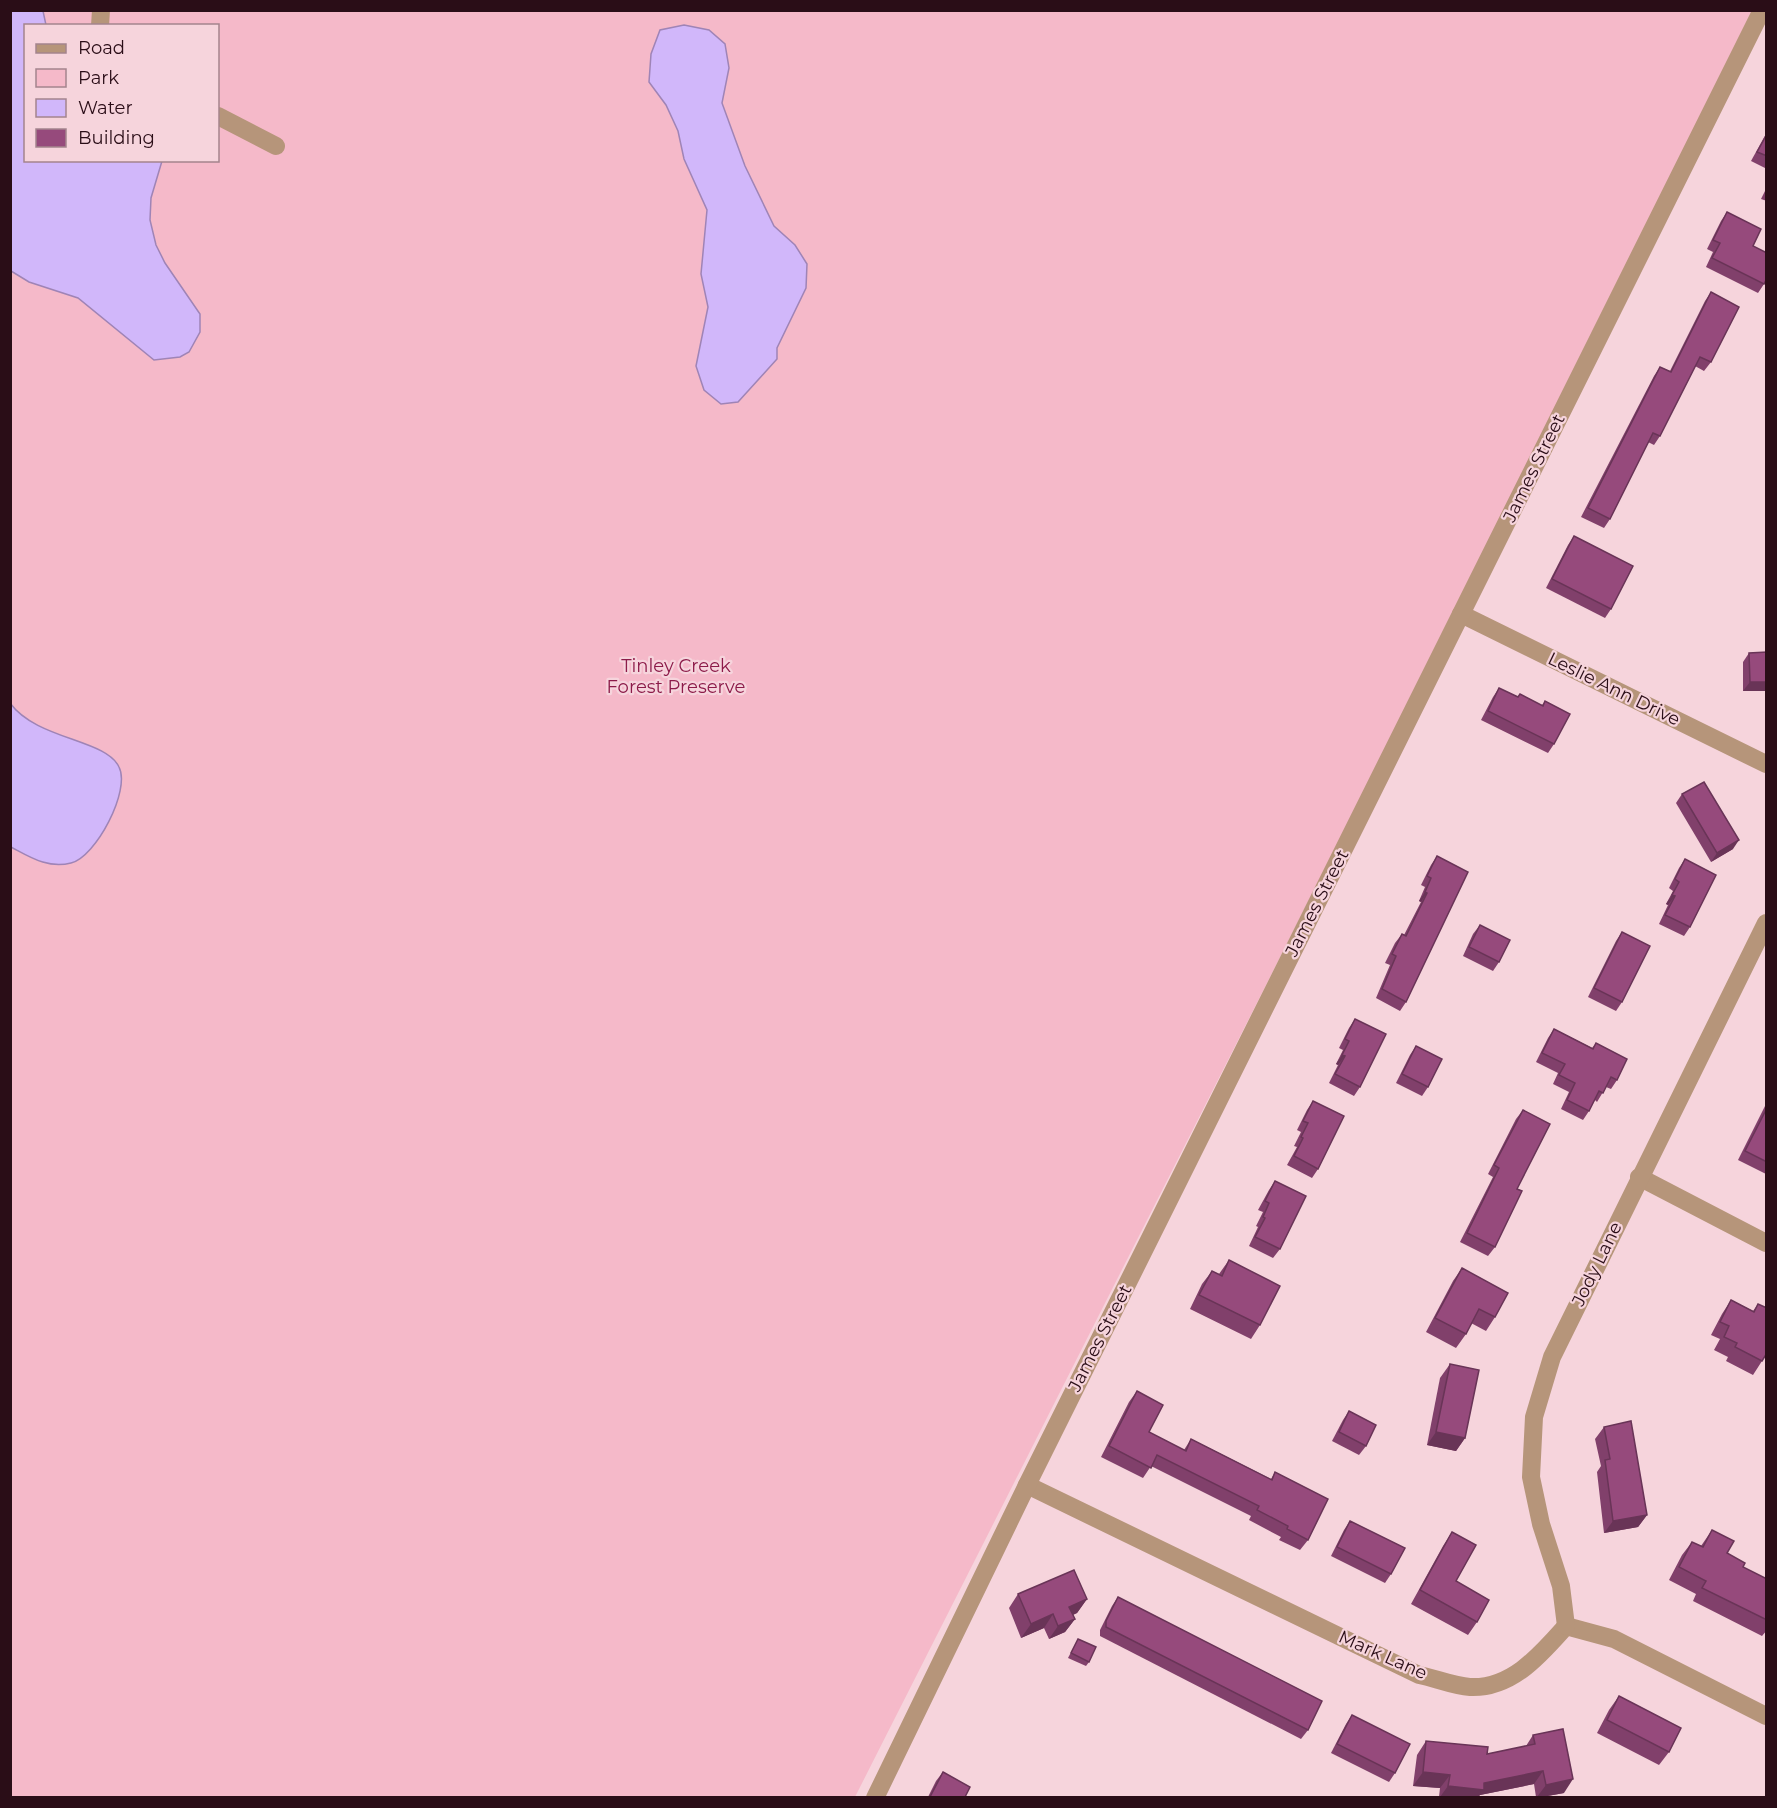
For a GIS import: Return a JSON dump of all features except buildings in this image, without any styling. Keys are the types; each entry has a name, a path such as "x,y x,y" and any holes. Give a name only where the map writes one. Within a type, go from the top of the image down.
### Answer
{"street":[{"name":"James Street","path":"875,1797 1762,10"},
{"path":"219,117 276,146"},
{"name":"Leslie Ann Drive","path":"1461,614 1767,764"},
{"name":"Jody Lane","path":"1566,1626 1561,1586 1541,1524 1531,1477 1534,1417 1552,1357 1639,1177 1767,923"},
{"path":"1639,1177 1767,1243"},
{"name":"Mark Lane","path":"1028,1485 1419,1675 1470,1687 1504,1680 1534,1662 1566,1626"},
{"path":"1566,1626 1614,1639 1767,1716"}],"green space":[{"name":"Tinley Creek Forest Preserve","path":"11,11 1759,11 855,1797 11,1797"}],"water":[{"path":"10,11 43,11 46,24 24,24 24,162 162,162 151,198 150,220 156,245 165,263 200,314 200,332 189,352 180,357 154,360 78,298 29,282 11,271"},
{"path":"684,25 709,30 725,44 729,68 722,103 745,166 774,226 795,245 807,264 806,288 777,348 777,359 738,402 721,404 704,390 696,366 708,307 701,274 707,210 684,159 678,131 666,105 649,82 651,54 660,30"},
{"path":"10,703 37,725 100,750 112,758 119,767 120,791 109,821 91,849 71,863 47,863 11,847"}]}
